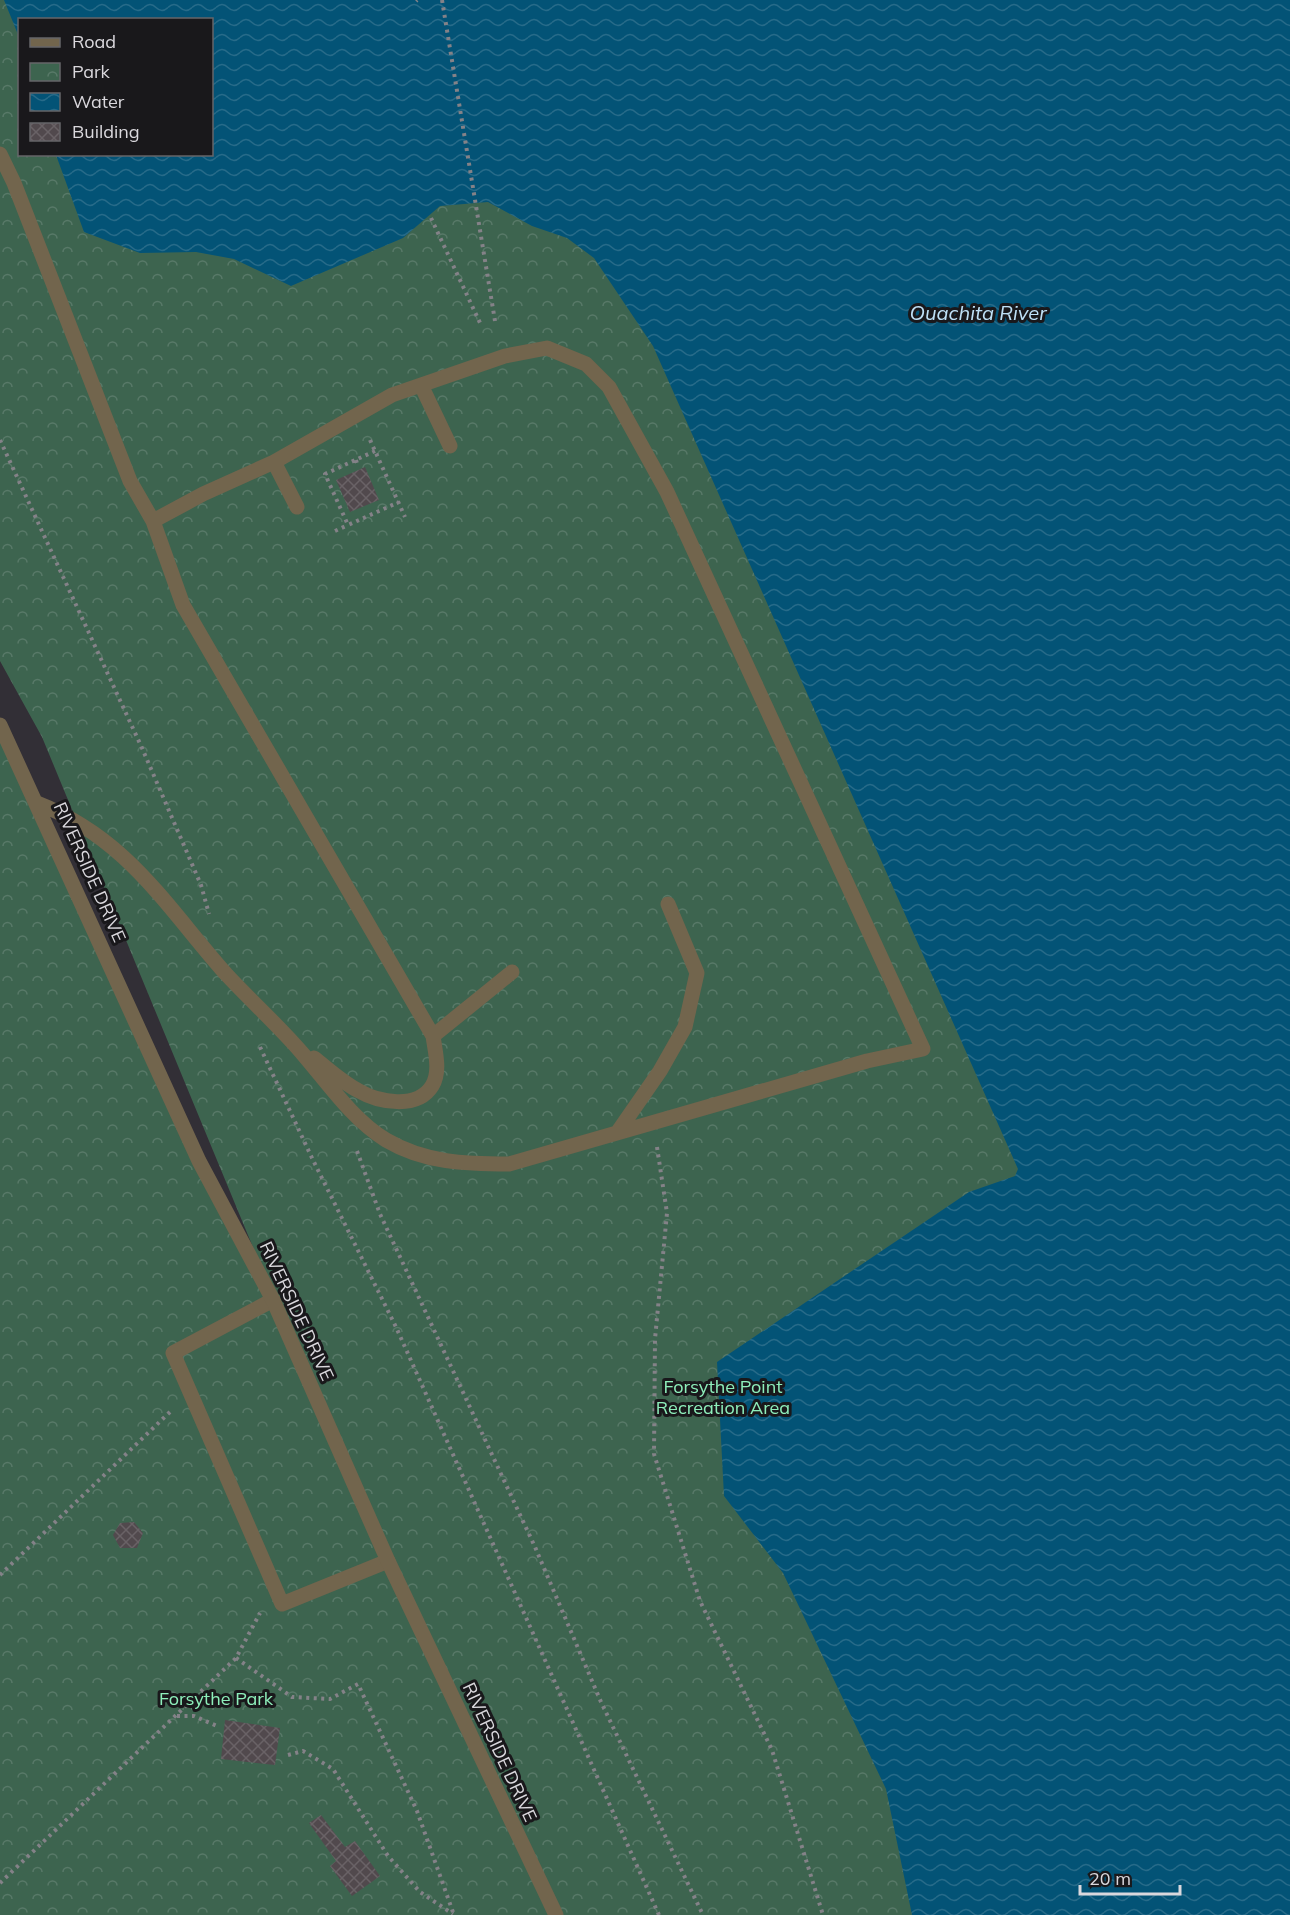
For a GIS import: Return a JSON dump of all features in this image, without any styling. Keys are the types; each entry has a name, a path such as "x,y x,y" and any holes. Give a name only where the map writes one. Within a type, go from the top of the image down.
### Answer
{"street":[{"path":"0,154 14,183 130,481 153,520 183,605 432,1036 437,1064 432,1086 417,1098 397,1102 378,1100 358,1091 290,1040"},
{"path":"37,803 67,814 130,861 226,974 290,1040 364,1125 406,1149 448,1163 509,1164 867,1061 923,1048 667,492 609,387 586,364 547,348 505,356 421,385 392,396 274,462 203,494 153,520"},
{"path":"421,385 450,446"},
{"path":"274,462 297,507"},
{"name":"RIVERSIDE DRIVE","path":"0,725 199,1161 273,1299 388,1561 556,1915"},
{"path":"617,1134 660,1071 685,1027 695,984 697,973 668,904"},
{"path":"432,1036 512,972"},
{"path":"273,1299 173,1353 282,1604 388,1561"}],"path":[{"path":"442,0 495,321"},
{"path":"431,218 481,325"},
{"path":"0,440 147,758 201,885 211,918"},
{"path":"370,440 405,517"},
{"path":"348,525 325,474 375,451"},
{"path":"356,460 358,467"},
{"path":"335,531 399,502"},
{"path":"256,1039 396,1327 658,1915"},
{"path":"653,1122 668,1213 655,1339 654,1454 700,1601 772,1750 823,1915"},
{"path":"353,1141 380,1214 535,1547 601,1702 703,1915"},
{"path":"0,1575 148,1431 191,1394"},
{"path":"0,1883 236,1658 274,1584"},
{"path":"236,1658 292,1697 330,1699 358,1684 417,1811 454,1915"},
{"path":"176,1716 195,1716 217,1726"},
{"path":"288,1755 303,1751 333,1769 388,1856 420,1892 454,1915"}],"green space":[{"name":"Forsythe Point Recreation Area","path":"0,0 12,0 19,18 18,156 104,156 462,174 598,211 1169,1479 1290,1915 0,1915 0,725 312,1390 42,737 0,661"}],"water":[{"name":"Ouachita River","path":"4,0 1290,0 1290,1915 912,1915 886,1789 783,1573 724,1496 717,1362 969,1192 1015,1176 1018,1169 653,346 594,258 567,238 532,226 488,202 440,206 403,238 291,286 234,259 196,252 140,253 84,232 56,156 213,156 213,18 18,18 18,35"}],"building":[{"path":"365,467 379,500 350,512 336,480"},
{"path":"134,1522 143,1533 137,1548 120,1548 113,1535 120,1523"},
{"path":"225,1720 280,1728 275,1765 221,1759"},
{"path":"321,1815 345,1847 355,1841 380,1876 352,1896 330,1866 336,1861 309,1823"}],"park label":[{"name":"Forsythe Park","path":"216,1698"}]}
